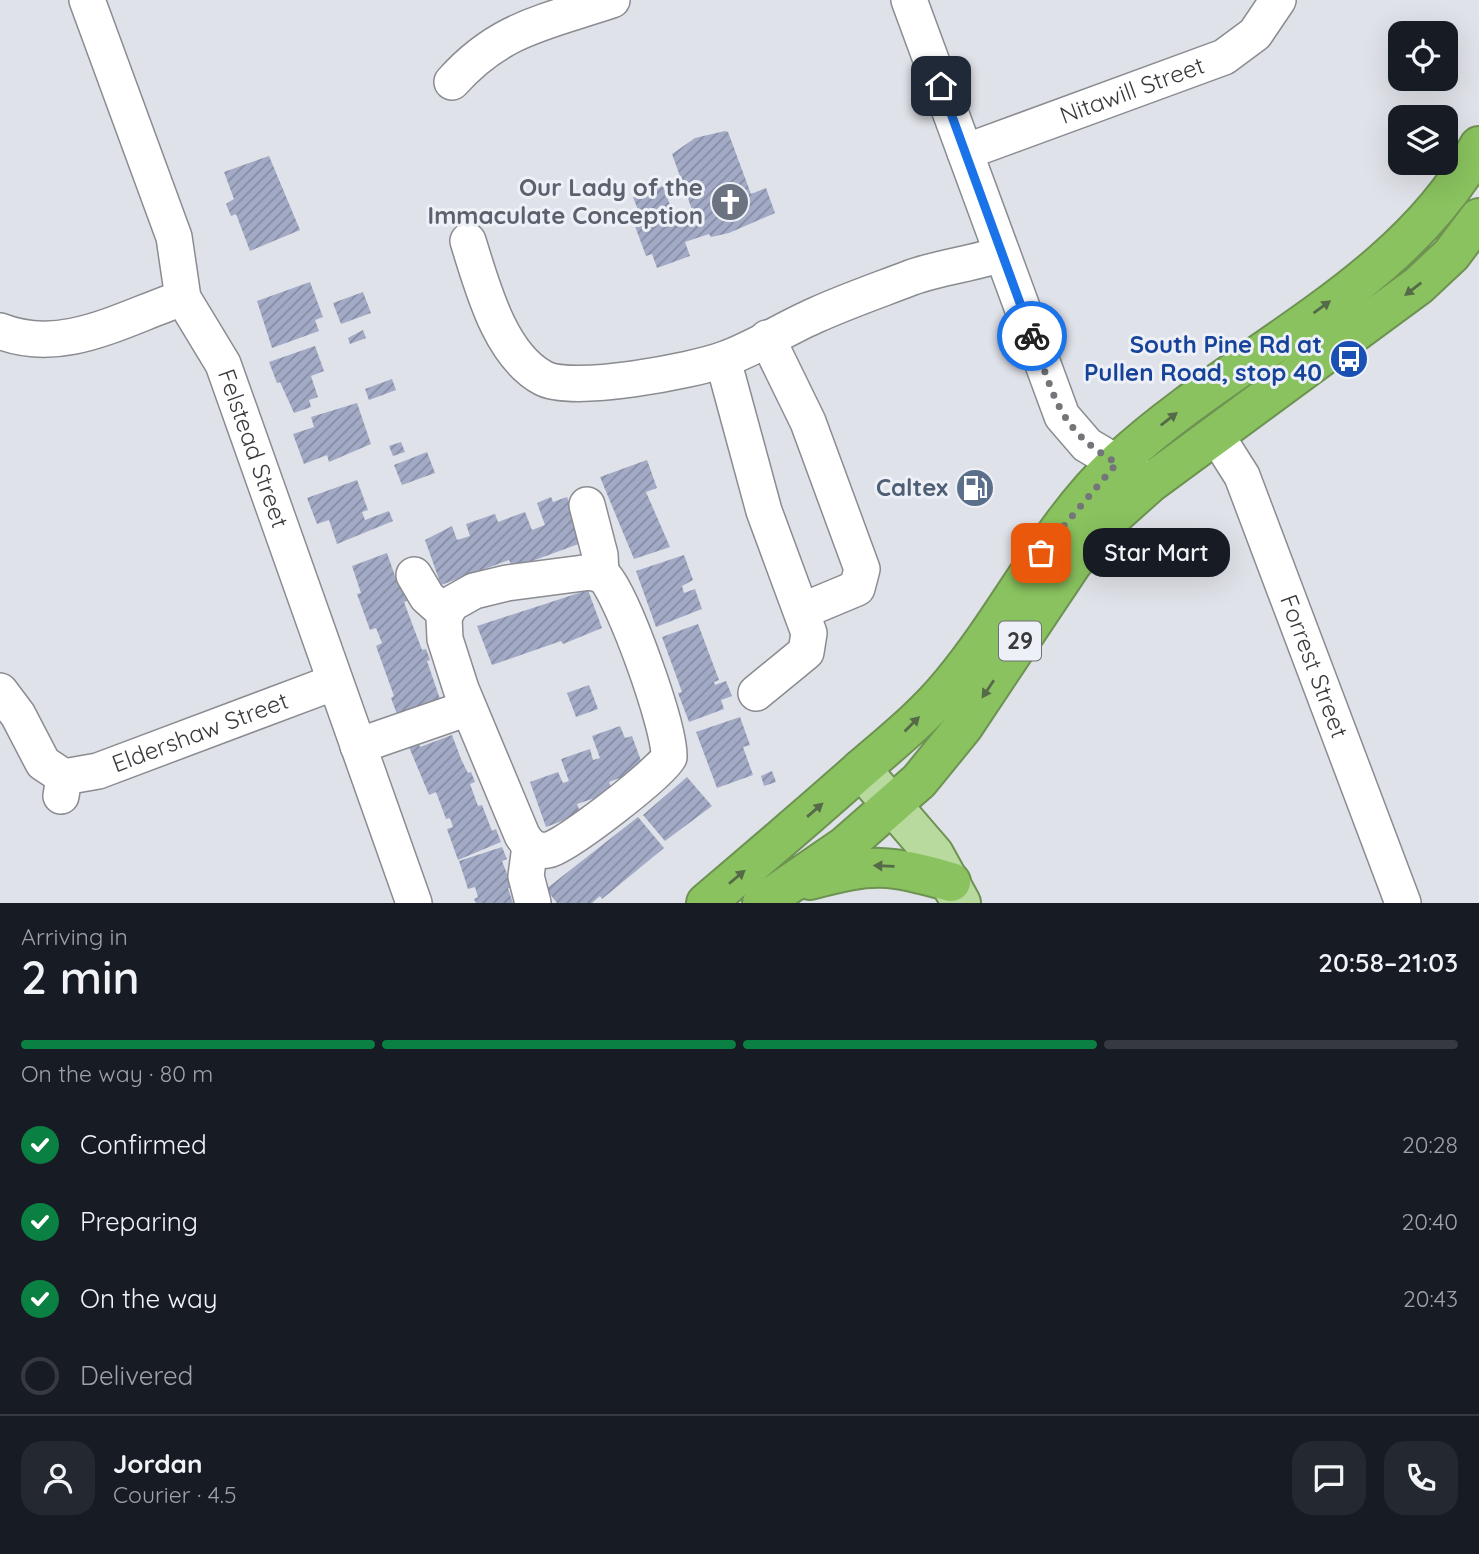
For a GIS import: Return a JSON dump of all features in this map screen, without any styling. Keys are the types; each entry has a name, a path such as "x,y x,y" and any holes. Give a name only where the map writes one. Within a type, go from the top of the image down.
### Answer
{"highway":[{"name":"29","path":"861,769 949,686 1054,535 1117,463 1182,408 1399,248 1436,211 1476,158"},
{"name":"29","path":"894,805 919,781 963,727 1088,542 1150,483 1419,285 1473,234"},
{"path":"706,903 861,769"},
{"path":"773,895 845,846 894,805"},
{"path":"773,895 871,866 898,867 956,892"}],"main road":[{"path":"861,769 933,854 956,892"}],"street":[{"name":"Felstead Street","path":"87,0 174,237 183,298 223,364 414,903"},
{"path":"452,82 477,55 510,35 612,0"},
{"path":"909,0 1062,416 1087,445 1150,483"},
{"name":"Nitawill Street","path":"965,152 1224,57 1255,34 1278,0"},
{"path":"468,241 494,319 518,355 543,378 569,384 601,382 723,360 818,314 914,277 966,266 1003,254"},
{"path":"0,331 28,340 64,339 183,298"},
{"path":"767,338 808,422 862,569 857,588 802,611"},
{"path":"723,360 764,511 808,633 806,652 755,693"},
{"name":"Forrest Street","path":"1216,435 1242,476 1403,903"},
{"path":"530,846 546,850 561,845 656,774 680,763 614,592 601,574 600,555 587,505"},
{"path":"445,613 459,598 494,586 591,572 601,574"},
{"path":"414,575 426,597 445,613 447,645 468,708 519,829 530,846 526,876 533,903"},
{"name":"Eldershaw Street","path":"0,691 18,715 43,763 62,787 335,682"},
{"path":"358,746 468,708"}],"building":[{"name":"Our Lady of the Immaculate Conception","path":"728,132 751,194 766,188 775,213 729,233 711,237 709,234 685,242 690,256 657,268 652,254 646,256 632,218 640,215 633,197 663,186 677,224 695,218 672,154 695,138"},
{"path":"269,156 300,230 250,251 236,214 231,216 226,204 234,199 224,172"},
{"path":"310,282 323,317 315,320 319,331 272,348 257,301"},
{"path":"363,292 371,313 341,324 333,303"},
{"path":"363,330 366,338 350,344 348,338"},
{"path":"315,346 324,371 311,376 318,397 309,400 311,407 294,413 269,362"},
{"path":"392,379 396,390 369,400 365,389"},
{"path":"357,403 371,444 329,462 327,455 304,464 293,434 314,427 311,417"},
{"path":"401,442 405,452 393,456 389,446"},
{"path":"427,452 435,473 402,485 394,465"},
{"path":"647,460 657,488 646,492 670,547 634,559 600,477"},
{"path":"357,480 368,510 362,512 365,520 389,511 393,521 337,544 329,520 317,524 307,498"},
{"path":"551,497 553,502 567,497 584,542 513,568 509,560 441,585 425,540 452,526 457,540 470,536 466,524 495,514 498,522 525,512 532,530 545,525 537,503"},
{"path":"387,553 396,579 409,600 404,602 422,650 426,649 430,660 427,661 440,699 398,717 391,698 394,696 376,646 382,643 376,628 370,630 357,594 361,593 352,566"},
{"path":"684,555 693,580 682,586 684,593 695,589 702,609 656,627 636,571"},
{"path":"588,590 602,628 563,644 561,641 492,665 477,626"},
{"path":"698,624 719,680 714,682 715,685 726,681 732,696 721,700 724,709 689,722 678,693 682,692 662,637"},
{"path":"589,685 598,709 576,717 567,693"},
{"path":"740,717 750,745 743,747 753,775 717,788 696,732"},
{"path":"620,726 625,738 632,736 644,769 609,782 613,792 577,804 581,814 546,827 530,782 558,772 563,783 569,781 561,759 590,749 593,760 600,758 592,736"},
{"path":"452,735 461,759 475,782 470,784 478,806 482,805 492,831 496,829 501,842 458,860 447,829 453,827 450,818 446,819 436,792 429,795 409,747 419,744 420,747"},
{"path":"772,771 776,782 764,786 761,776"},
{"path":"687,777 712,806 665,841 643,815"},
{"path":"638,817 664,848 602,899 600,896 592,903 557,903 546,889"},
{"path":"502,847 507,859 502,861 512,887 508,888 513,903 476,903 474,899 478,897 475,887 468,889 459,861"}],"way so far":[{"path":"1032,336 1062,416 1070,428 1087,445 1117,463 1041,553"}],"place":[{"name":"Our Lady of the Immaculate Conception","path":"730,202"},
{"name":"South Pine Rd at Pullen Road, stop 40","path":"1349,359"},
{"name":"Caltex","path":"975,488"},
{"name":"Star Mart","path":"1041,553"}],"route":[{"path":"941,86 1032,336"}]}
